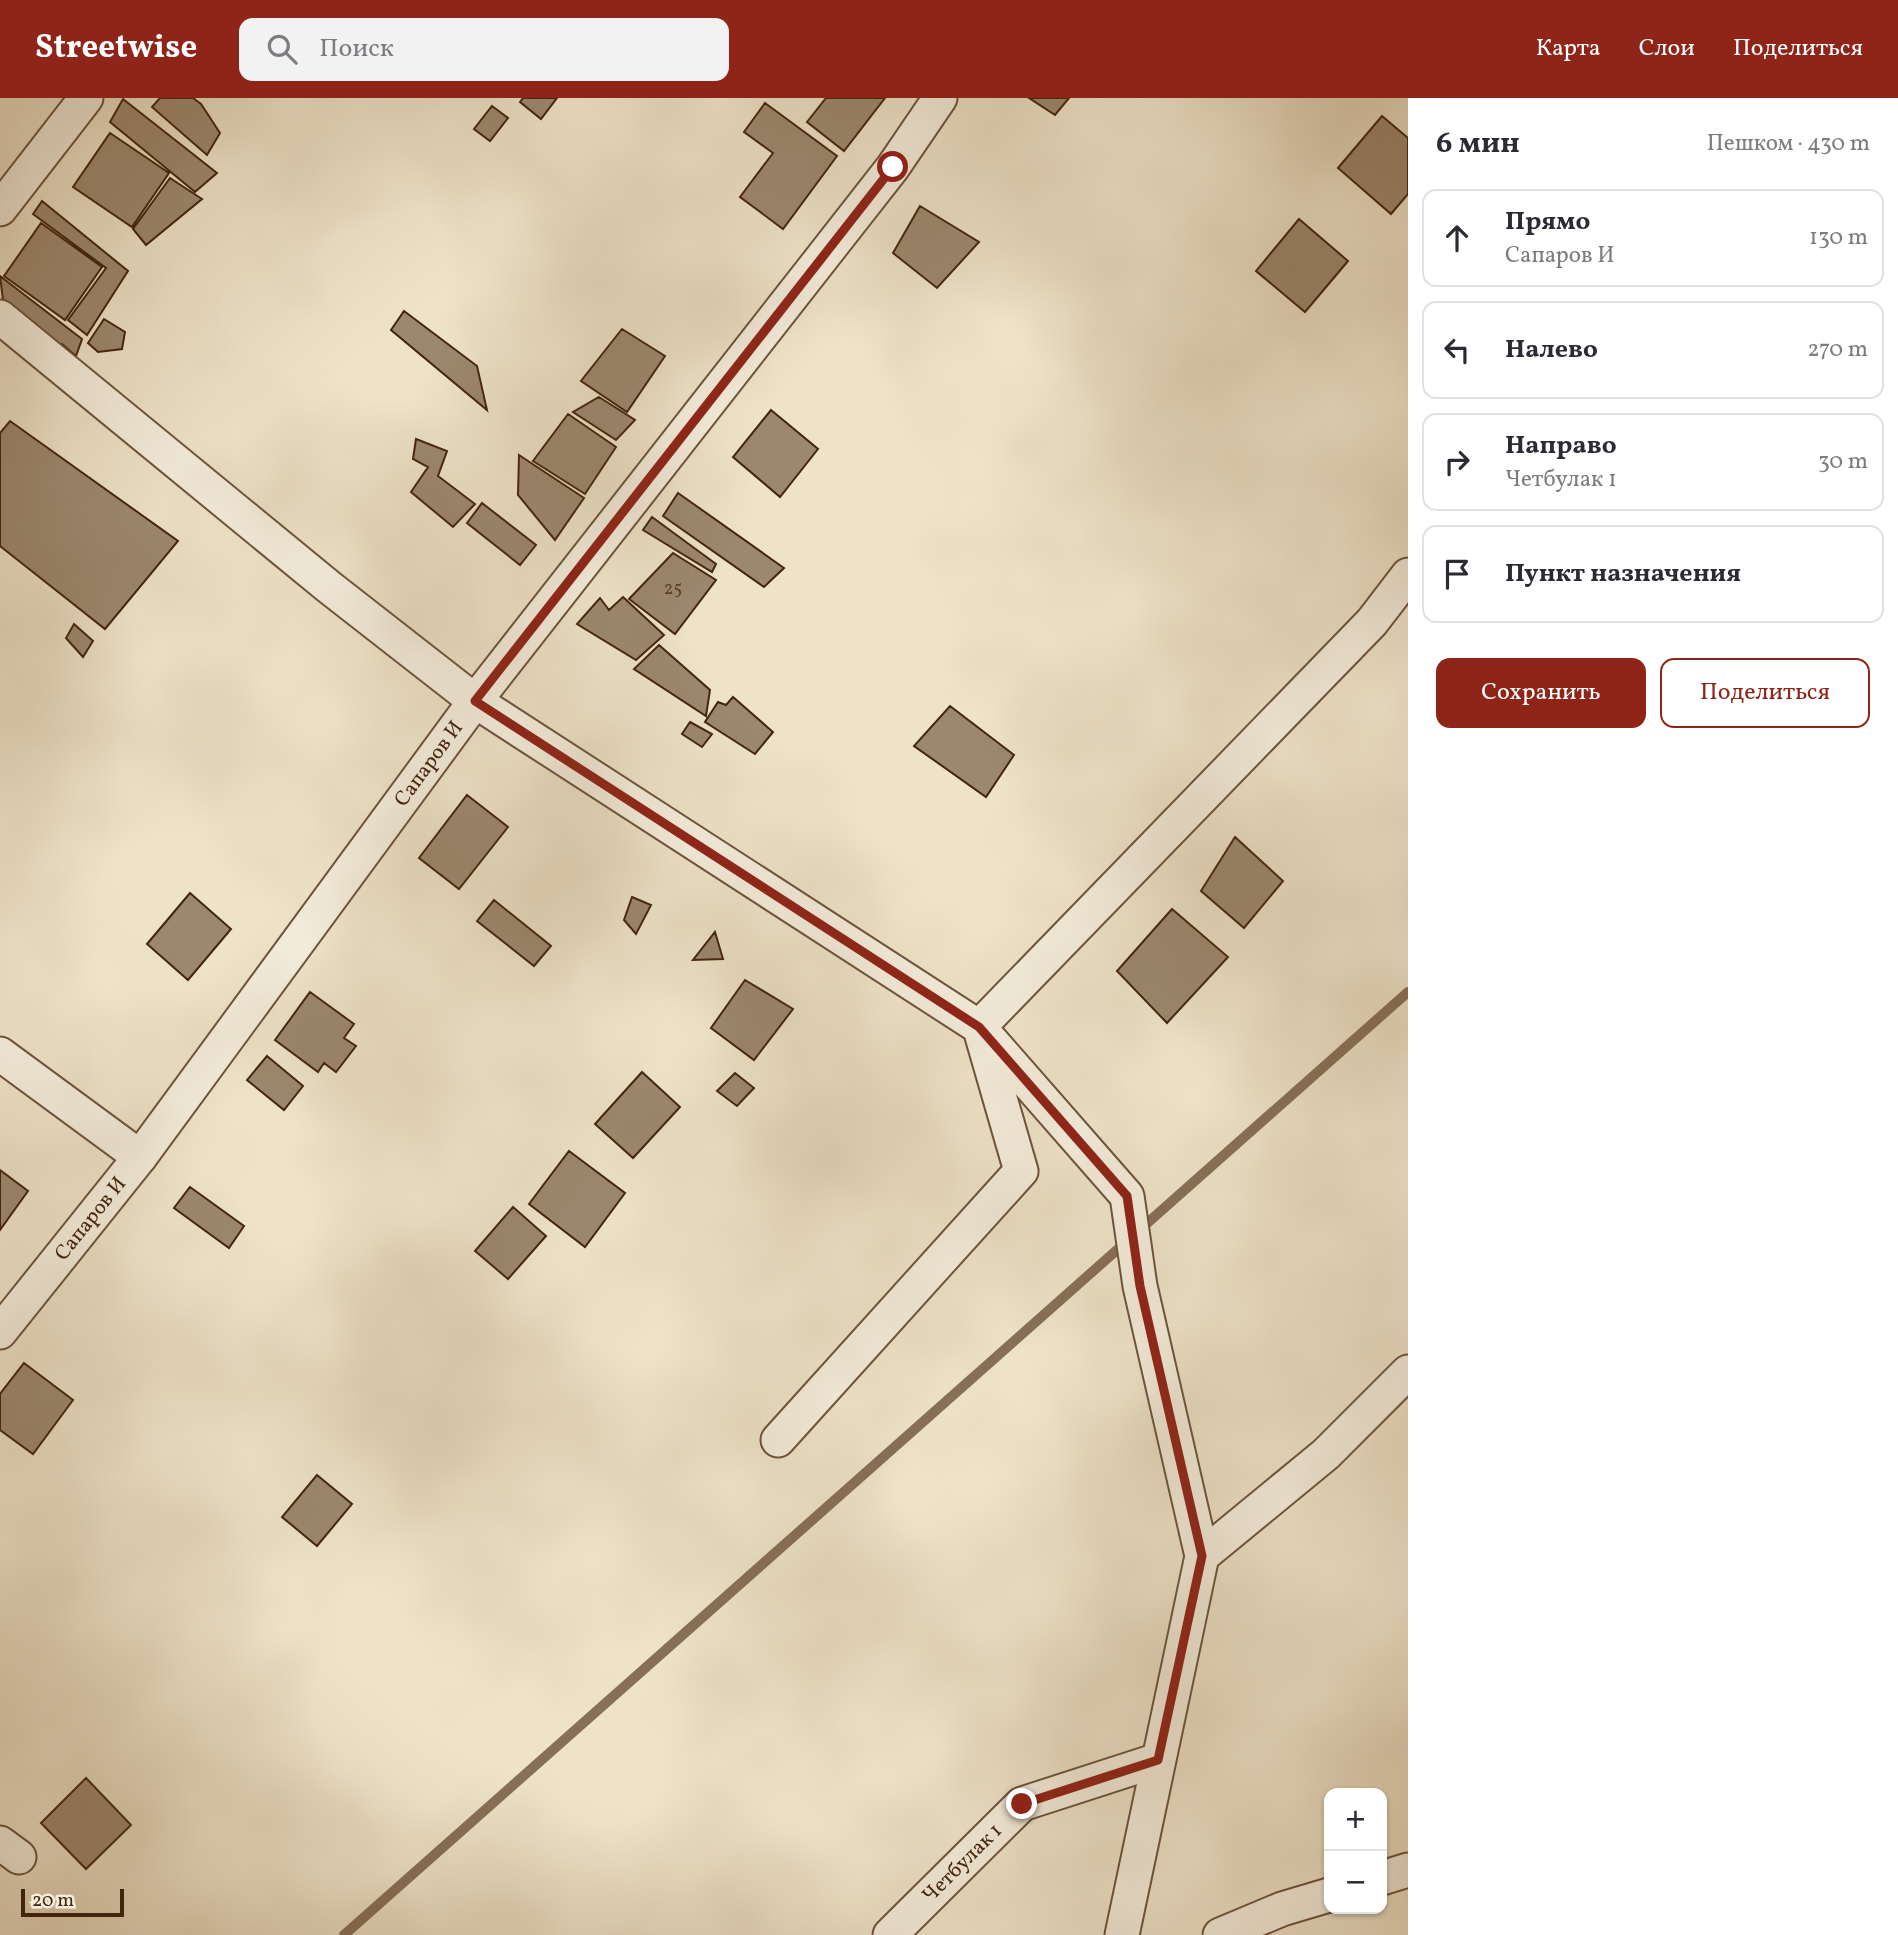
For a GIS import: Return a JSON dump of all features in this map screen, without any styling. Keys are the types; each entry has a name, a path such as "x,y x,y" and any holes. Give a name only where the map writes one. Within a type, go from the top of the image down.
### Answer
{"street":[{"path":"0,209 86,98"},
{"name":"Сапаров И","path":"0,1332 140,1157 475,701 893,167 940,98"},
{"path":"0,317 319,578 475,701 979,1027 1127,1196 1140,1286 1202,1556 1122,1935"},
{"path":"979,1027 1372,622 1408,575"},
{"path":"778,1440 1021,1171 979,1027"},
{"path":"0,1054 140,1157"},
{"path":"1202,1556 1326,1454 1408,1372"},
{"name":"Четбулак 1","path":"890,1935 1022,1804 1158,1760"},
{"path":"1387,1876 1408,1870"},
{"path":"1220,1935 1282,1909 1324,1896"}],"building":[{"path":"160,98 193,98 201,104 220,133 207,155 152,107"},
{"path":"523,98 557,98 541,119 520,102"},
{"path":"826,98 885,98 844,151 807,122"},
{"path":"1029,98 1069,98 1055,115"},
{"path":"123,99 217,173 195,192 110,122"},
{"path":"765,103 837,156 783,229 740,197 773,153 744,132"},
{"path":"492,106 508,118 490,141 474,129"},
{"path":"1382,116 1408,138 1408,194 1391,214 1338,168"},
{"path":"110,133 169,173 132,227 73,187"},
{"path":"170,178 202,199 146,245 133,229"},
{"path":"42,201 128,271 87,335 68,320 106,268 33,214"},
{"path":"920,206 979,242 937,288 893,253"},
{"path":"1299,219 1348,261 1305,312 1256,271"},
{"path":"41,223 102,267 65,320 4,276"},
{"path":"0,276 82,339 76,356 62,344 46,347 5,316"},
{"path":"404,311 477,366 487,410 391,330"},
{"path":"104,319 125,332 122,349 98,352 88,343"},
{"path":"622,329 665,356 627,412 581,381"},
{"path":"599,397 635,420 616,440 573,412"},
{"path":"771,410 818,449 780,497 733,457"},
{"path":"568,414 616,447 585,494 533,461"},
{"path":"10,421 178,541 105,629 0,546 0,433"},
{"path":"416,439 447,451 438,476 475,504 453,527 411,492 428,467 413,459"},
{"path":"519,455 584,498 555,540 518,495"},
{"path":"678,493 784,568 764,587 663,516"},
{"path":"482,503 536,545 520,565 467,523"},
{"path":"652,517 716,564 712,572 643,530"},
{"path":"673,553 716,580 675,634 629,599"},
{"path":"623,597 664,635 636,660 577,624 600,598 609,610"},
{"path":"74,624 93,641 83,657 66,638"},
{"path":"659,645 710,690 706,716 634,669"},
{"path":"733,697 773,732 755,754 705,722 718,702 726,705"},
{"path":"950,706 1014,755 986,797 914,746"},
{"path":"690,722 712,734 702,747 682,734"},
{"path":"467,795 508,827 459,889 419,858"},
{"path":"1235,837 1283,881 1244,928 1201,891"},
{"path":"190,893 231,929 188,980 147,944"},
{"path":"632,897 651,905 636,934 624,920"},
{"path":"494,900 551,946 534,966 477,921"},
{"path":"1172,909 1228,957 1167,1023 1117,971"},
{"path":"715,932 723,959 693,960"},
{"path":"745,980 793,1009 754,1060 711,1028"},
{"path":"310,992 354,1024 344,1038 356,1046 336,1072 324,1063 318,1072 275,1040"},
{"path":"267,1056 303,1086 284,1110 247,1080"},
{"path":"642,1072 680,1107 633,1158 595,1124"},
{"path":"735,1073 754,1088 737,1106 717,1091"},
{"path":"569,1151 625,1193 585,1247 529,1204"},
{"path":"0,1170 28,1191 0,1230"},
{"path":"190,1187 244,1226 229,1248 174,1208"},
{"path":"513,1207 546,1236 508,1279 475,1251"},
{"path":"24,1363 73,1400 33,1454 0,1430 0,1394"},
{"path":"317,1475 352,1504 317,1546 282,1517"},
{"path":"86,1778 131,1825 86,1869 41,1823"}],"waterway":[{"path":"344,1935 1408,992"}],"route":[{"path":"893,167 475,701 979,1027 1127,1196 1140,1286 1202,1556 1158,1760 1022,1804"}]}
